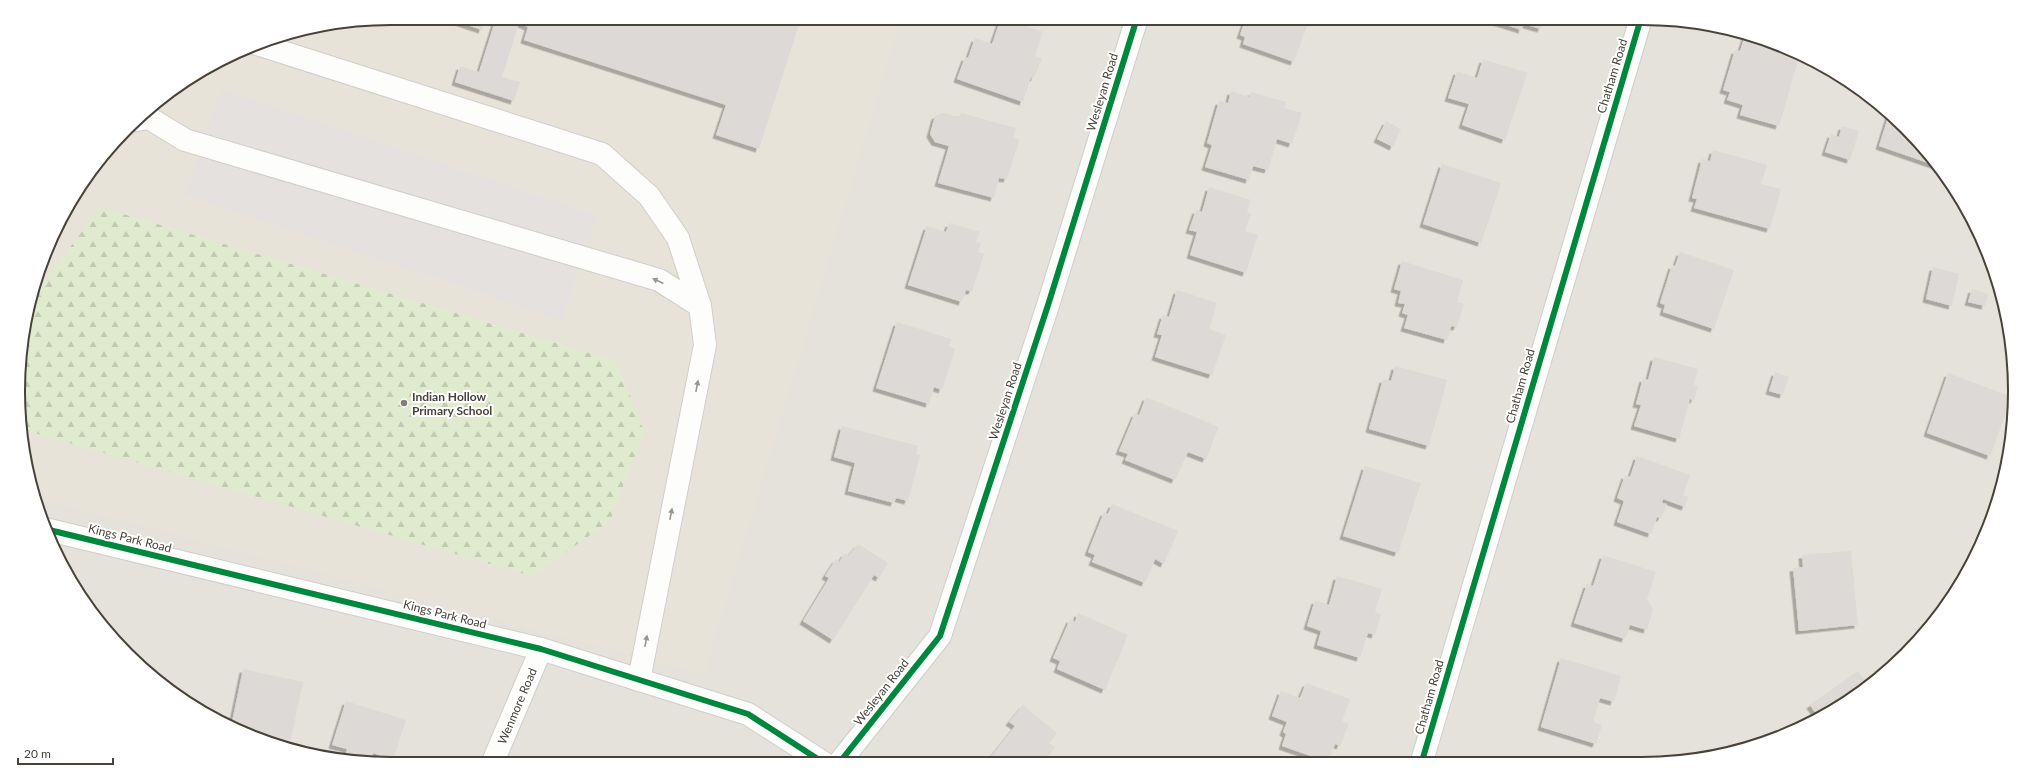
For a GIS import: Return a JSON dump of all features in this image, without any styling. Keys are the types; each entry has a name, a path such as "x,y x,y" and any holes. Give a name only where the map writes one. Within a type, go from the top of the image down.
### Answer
{"street":[{"name":"Wesleyan Road","path":"844,757 940,636 1049,302 1135,25"},
{"name":"Chatham Road","path":"1423,757 1639,25"},
{"path":"266,47 602,154 649,196 678,238 700,306 705,345 639,680"},
{"path":"147,118 185,140 659,280 700,306"},
{"name":"Kings Park Road","path":"53,531 542,649 748,714 815,757"},
{"name":"Wenmore Road","path":"495,757 542,649"}],"shaded area":[{"path":"391,25 1642,25 1690,28 1737,37 1760,44 1804,63 1825,74 1865,101 1901,132 1917,150 1932,168 1959,208 1989,273 1996,296 2005,343 2008,391 2007,415 2005,439 1996,486 1980,531 1959,574 1932,614 1901,650 1883,666 1845,695 1804,719 1760,738 1737,745 1690,754 1642,757 391,757 343,754 296,745 251,729 208,708 168,681 132,650 116,632 87,594 63,553 44,509 37,486 28,439 25,391 28,343 32,320 44,273 74,208 92,181 181,92 208,74 237,59 359,27"},
{"name":"Indian Hollow Primary School","path":"391,25 899,25 704,674 41,499 28,439 25,391 28,343 37,296 53,251 74,208 101,168 132,132 168,101 208,74 229,63 273,44 296,37 343,28"},
{"path":"221,90 597,216 562,320 186,195"}],"green space":[{"path":"100,207 616,361 644,431 610,521 532,576 27,431 25,391 26,367 28,343 39,289"}],"building":[{"path":"467,25 484,25 482,30"},
{"path":"494,25 518,25 502,77 520,82 514,101 455,82 460,66 479,72"},
{"path":"524,25 799,25 759,149 716,135 726,105 524,40 528,27"},
{"path":"999,25 1022,25 1043,32 1035,56 1042,58 1034,78 1031,77 1023,102 957,79 965,57 968,58 975,38 992,44"},
{"path":"1244,25 1307,25 1294,62 1243,44 1245,37 1240,35"},
{"path":"1506,25 1523,25 1522,30"},
{"path":"1527,25 1542,25 1541,29"},
{"path":"1744,39 1760,44 1798,60 1779,126 1740,115 1743,105 1727,100 1730,92 1723,90 1735,50 1740,51"},
{"path":"1483,59 1527,73 1505,140 1462,125 1469,104 1448,98 1457,71 1477,78"},
{"path":"1231,91 1249,97 1251,92 1286,102 1284,108 1302,113 1292,144 1277,139 1268,170 1253,166 1249,180 1205,167 1212,145 1207,143 1219,101 1228,103"},
{"path":"942,113 960,117 961,113 1016,128 1014,138 1019,140 1007,179 999,178 994,198 938,183 949,146 935,142 930,134 935,116"},
{"path":"1887,120 1901,132 1928,163 1879,146"},
{"path":"1386,121 1401,129 1393,147 1377,139"},
{"path":"1842,126 1859,131 1850,160 1825,152 1831,134 1839,137"},
{"path":"1713,150 1767,165 1761,184 1781,189 1770,229 1694,208 1697,199 1692,198 1702,159 1710,161"},
{"path":"1442,164 1501,183 1481,243 1423,224"},
{"path":"1209,187 1251,200 1247,212 1251,214 1245,231 1258,235 1246,273 1190,255 1197,232 1189,230 1196,210 1202,212"},
{"path":"949,223 980,232 976,242 981,243 978,252 984,254 972,291 966,290 962,302 908,285 927,226 946,232"},
{"path":"1680,252 1734,270 1714,329 1663,312 1665,305 1660,303 1672,265 1675,266"},
{"path":"1402,261 1463,280 1457,302 1464,304 1457,327 1451,326 1447,340 1404,328 1408,315 1402,313 1405,304 1398,303 1401,291 1394,289"},
{"path":"1933,267 1959,274 1952,306 1926,299"},
{"path":"1972,289 1988,294 1985,306 1968,302"},
{"path":"1177,290 1217,303 1209,329 1226,335 1212,375 1155,357 1162,335 1157,334 1163,315 1169,317"},
{"path":"897,322 951,339 949,346 955,349 942,390 934,387 929,404 876,388"},
{"path":"1654,357 1698,369 1694,385 1698,386 1694,400 1690,399 1679,439 1634,426 1641,405 1636,404 1643,378 1648,380"},
{"path":"1395,366 1447,380 1429,446 1369,429 1383,379 1391,381"},
{"path":"1775,372 1789,377 1783,395 1769,391"},
{"path":"1948,373 2008,395 2007,410 1990,456 1927,433"},
{"path":"1146,397 1219,427 1206,459 1188,452 1175,480 1125,460 1128,454 1119,451 1135,413 1139,415"},
{"path":"842,426 918,446 916,454 920,455 908,501 896,498 894,503 848,491 855,463 834,457"},
{"path":"1637,456 1690,475 1683,495 1689,497 1685,507 1663,499 1662,503 1667,504 1661,518 1657,517 1651,534 1617,522 1624,501 1617,498 1625,475 1630,477"},
{"path":"1365,466 1421,483 1398,553 1343,536"},
{"path":"1112,504 1178,531 1164,564 1155,559 1145,583 1092,562 1095,555 1088,552 1104,512 1108,514"},
{"path":"858,544 888,563 879,578 874,575 833,640 803,621 829,578 825,576 836,559 839,562 845,553 848,556"},
{"path":"1851,551 1858,625 1799,631 1793,568 1803,567 1802,555"},
{"path":"1603,555 1656,572 1647,599 1653,609 1647,630 1630,625 1625,639 1574,623 1587,584 1593,586"},
{"path":"1337,576 1382,589 1375,612 1381,614 1375,635 1368,633 1360,658 1317,645 1321,631 1307,626 1315,600 1329,605"},
{"path":"1078,613 1128,635 1105,690 1057,669 1060,661 1053,658 1070,619 1075,622"},
{"path":"1561,658 1621,676 1614,702 1600,698 1593,722 1602,725 1596,744 1541,727"},
{"path":"243,669 303,682 291,739 286,742 232,721"},
{"path":"1858,671 1865,681 1816,713 1810,705"},
{"path":"1306,683 1350,699 1342,721 1349,724 1340,746 1335,744 1330,757 1314,757 1282,746 1286,734 1283,732 1287,722 1272,716 1281,691 1300,698"},
{"path":"346,701 406,720 394,757 384,757 373,753 372,756 346,754 347,749 332,745"},
{"path":"1023,705 1057,733 1049,743 1055,747 1046,757 991,757 1015,726 1009,722"}],"cycle path":[{"path":"844,757 940,636 1049,302 1135,25"},
{"path":"1423,757 1639,25"},
{"path":"53,531 541,649 748,714 815,757"}],"place":[{"name":"Indian Hollow Primary School","path":"404,403"}]}
